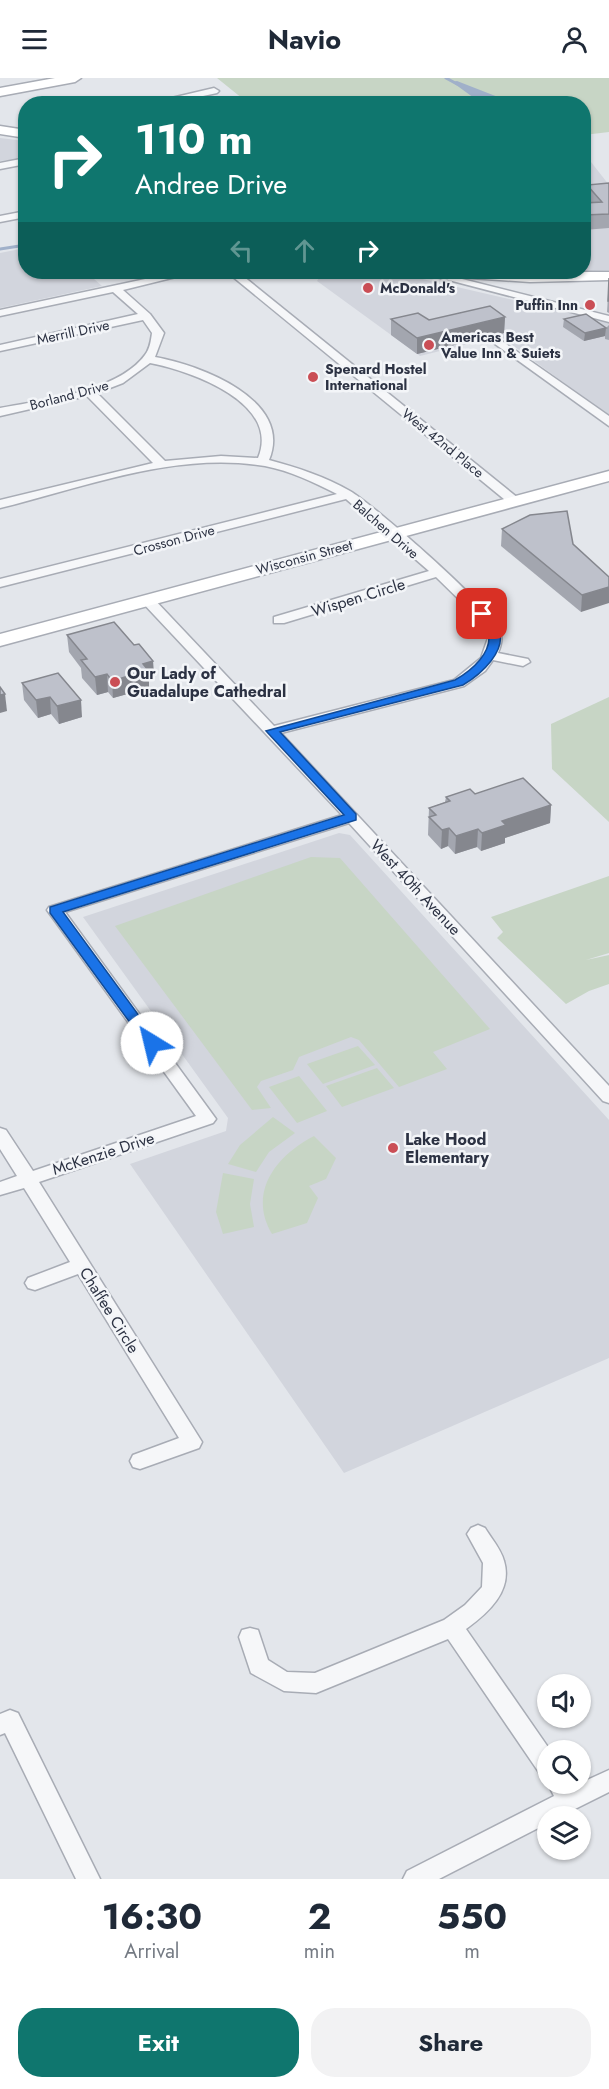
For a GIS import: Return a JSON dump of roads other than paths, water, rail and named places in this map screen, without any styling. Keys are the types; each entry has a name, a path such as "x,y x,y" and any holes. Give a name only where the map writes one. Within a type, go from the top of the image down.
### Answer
{"street":[{"path":"0,92 75,78"},
{"path":"190,96 214,91"},
{"path":"0,130 18,133"},
{"path":"0,166 18,163"},
{"path":"0,219 18,216"},
{"path":"591,276 609,276"},
{"path":"0,313 158,279"},
{"name":"West 42nd Place","path":"241,279 514,501"},
{"path":"460,279 507,295 609,319"},
{"path":"115,288 146,316 158,333 155,348 148,359 169,362 193,370 238,396 257,413 268,430 269,448 263,461"},
{"name":"Merrill Drive","path":"0,348 146,316"},
{"path":"499,342 609,422"},
{"name":"Borland Drive","path":"0,412 89,392 112,384 135,371 148,359"},
{"path":"89,392 161,464"},
{"name":"Balchen Drive","path":"0,504 161,464 209,460 263,461 329,483 348,495 469,601 493,629 494,646 489,655"},
{"name":"Wisconsin Street","path":"0,640 609,476"},
{"name":"Crosson Drive","path":"0,583 348,495"},
{"name":"Wispen Circle","path":"279,620 437,573"},
{"name":"West 40th Avenue","path":"147,600 352,817 609,1097"},
{"path":"272,731 459,683 475,673 489,655 523,662"},
{"name":"McKenzie Drive","path":"0,1189 207,1119 55,910 352,817"},
{"name":"Chaffee Circle","path":"0,1134 192,1442 140,1461"},
{"path":"35,1283 82,1265"},
{"path":"250,1637 259,1666 284,1681 316,1683 452,1627 473,1612 493,1590 494,1562 478,1534"},
{"path":"452,1627 537,1751"},
{"path":"5,1722 88,1879"},
{"path":"591,1785 609,1780"},
{"path":"415,1879 561,1794"}],"water":[{"path":"457,81 495,96 471,96 452,82"}],"waterway":[{"path":"446,78 457,84"},
{"path":"0,249 18,246"}],"place":[{"name":"McDonald's","path":"368,288"},
{"name":"Puffin Inn","path":"590,305"},
{"name":"Americas Best Value Inn & Suiets","path":"429,345"},
{"name":"Spenard Hostel International","path":"313,377"},
{"name":"Our Lady of Guadalupe Cathedral","path":"115,682"},
{"name":"Lake Hood Elementary","path":"393,1148"}]}
